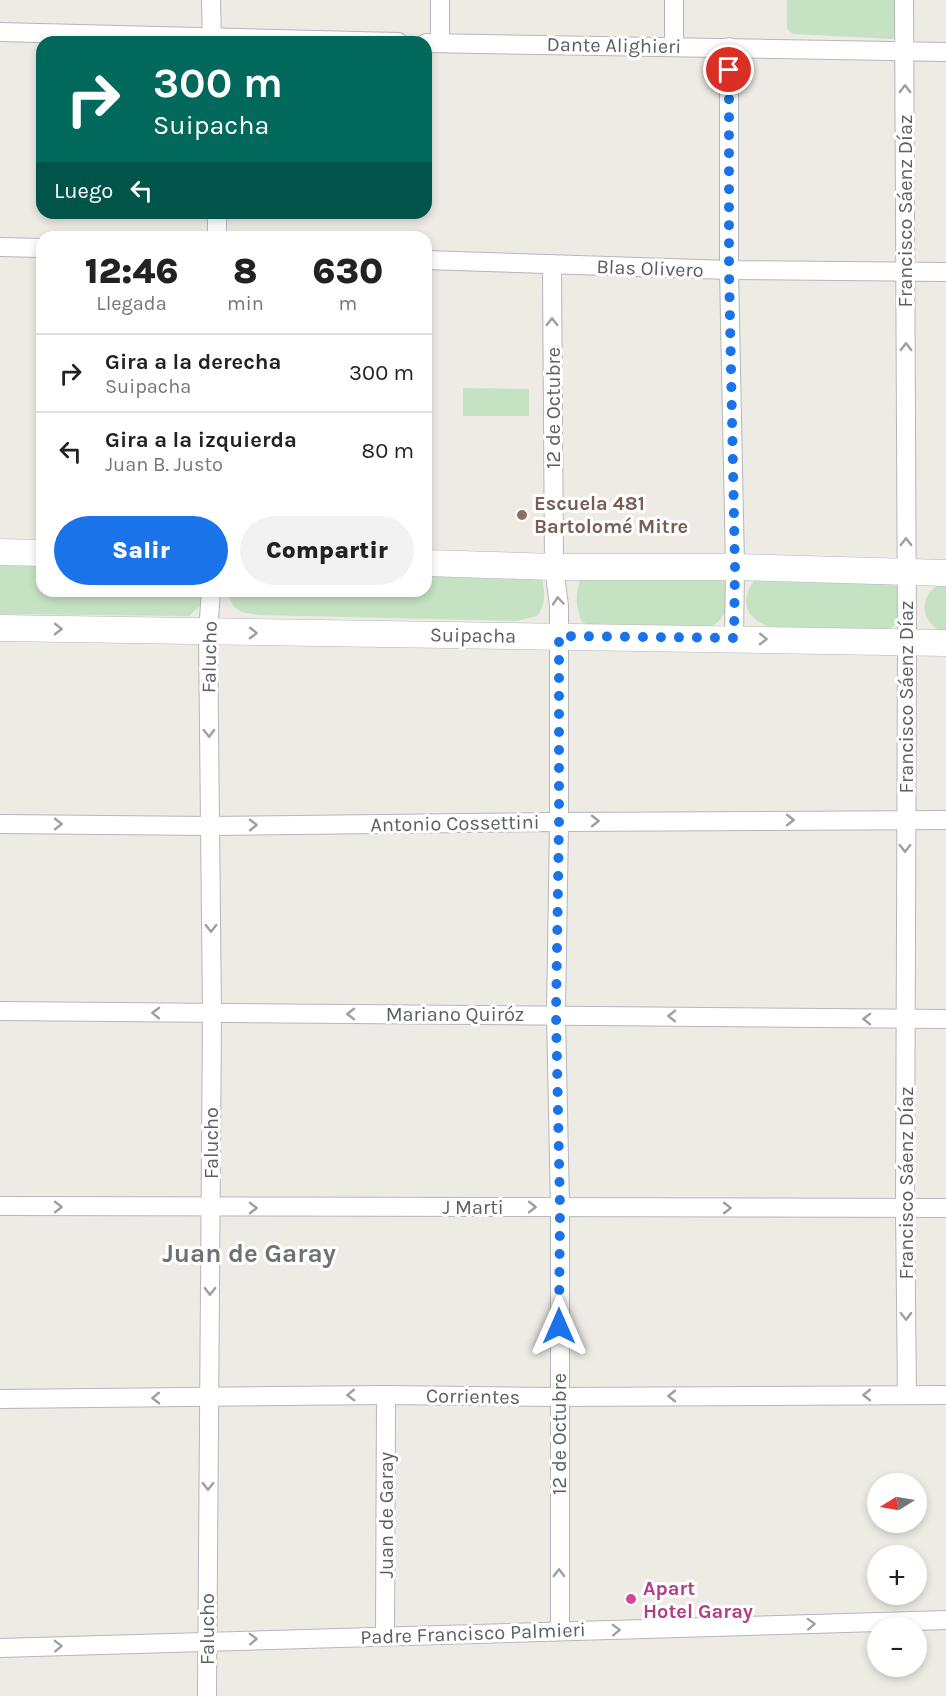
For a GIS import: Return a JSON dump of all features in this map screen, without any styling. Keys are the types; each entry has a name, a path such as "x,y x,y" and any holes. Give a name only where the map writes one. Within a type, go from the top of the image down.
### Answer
{"street":[{"path":"211,0 212,36"},
{"path":"433,43 440,0"},
{"path":"674,0 674,46"},
{"name":"Francisco Sáenz Díaz","path":"904,0 907,1394"},
{"path":"0,32 106,36"},
{"name":"Dante Alighieri","path":"433,43 946,52"},
{"path":"729,47 729,270 735,567 734,638"},
{"path":"0,247 36,248"},
{"name":"Blas Olivero","path":"432,260 729,270 946,272"},
{"name":"12 de Octubre","path":"552,265 554,567 559,606 556,1014 560,1207 558,1397 560,1631"},
{"path":"0,552 36,553"},
{"path":"432,563 554,567 735,567 946,573"},
{"name":"Falucho","path":"207,1696 212,1014 208,632 211,597"},
{"name":"Suipacha","path":"0,628 946,643"},
{"name":"Antonio Cossettini","path":"0,824 210,826 946,820"},
{"name":"Mariano Quiróz","path":"0,1011 946,1019"},
{"name":"J Marti","path":"0,1206 946,1208"},
{"name":"Corrientes","path":"0,1399 386,1395 558,1397 946,1395"},
{"name":"Juan de Garay","path":"385,1636 386,1395"},
{"name":"Padre Francisco Palmieri","path":"0,1648 946,1620"}],"green space":[{"path":"787,0 901,0 902,34 892,39 793,34 787,29"},
{"path":"463,388 529,389 529,416 463,416"},
{"path":"0,559 36,559 36,597 202,597 200,606 189,616 0,614"},
{"path":"432,568 542,579 544,594 542,607 537,616 517,621 261,615 238,610 230,598 432,597"},
{"path":"582,575 722,577 727,591 727,606 721,618 709,627 592,626 582,622 578,610 577,593"},
{"path":"755,579 893,579 900,586 901,619 894,626 885,630 776,629 758,621 748,611 747,597"},
{"path":"946,582 946,633 937,629 930,622 925,608 930,592"}],"place":[{"name":"Escuela 481 Bartolomé Mitre","path":"522,515"},
{"name":"Apart Hotel Garay","path":"631,1599"}],"district":[{"name":"Juan de Garay","path":"249,1253"}],"route":[{"path":"559,1326 560,1207 556,1014 559,636 734,638 729,70"}]}
